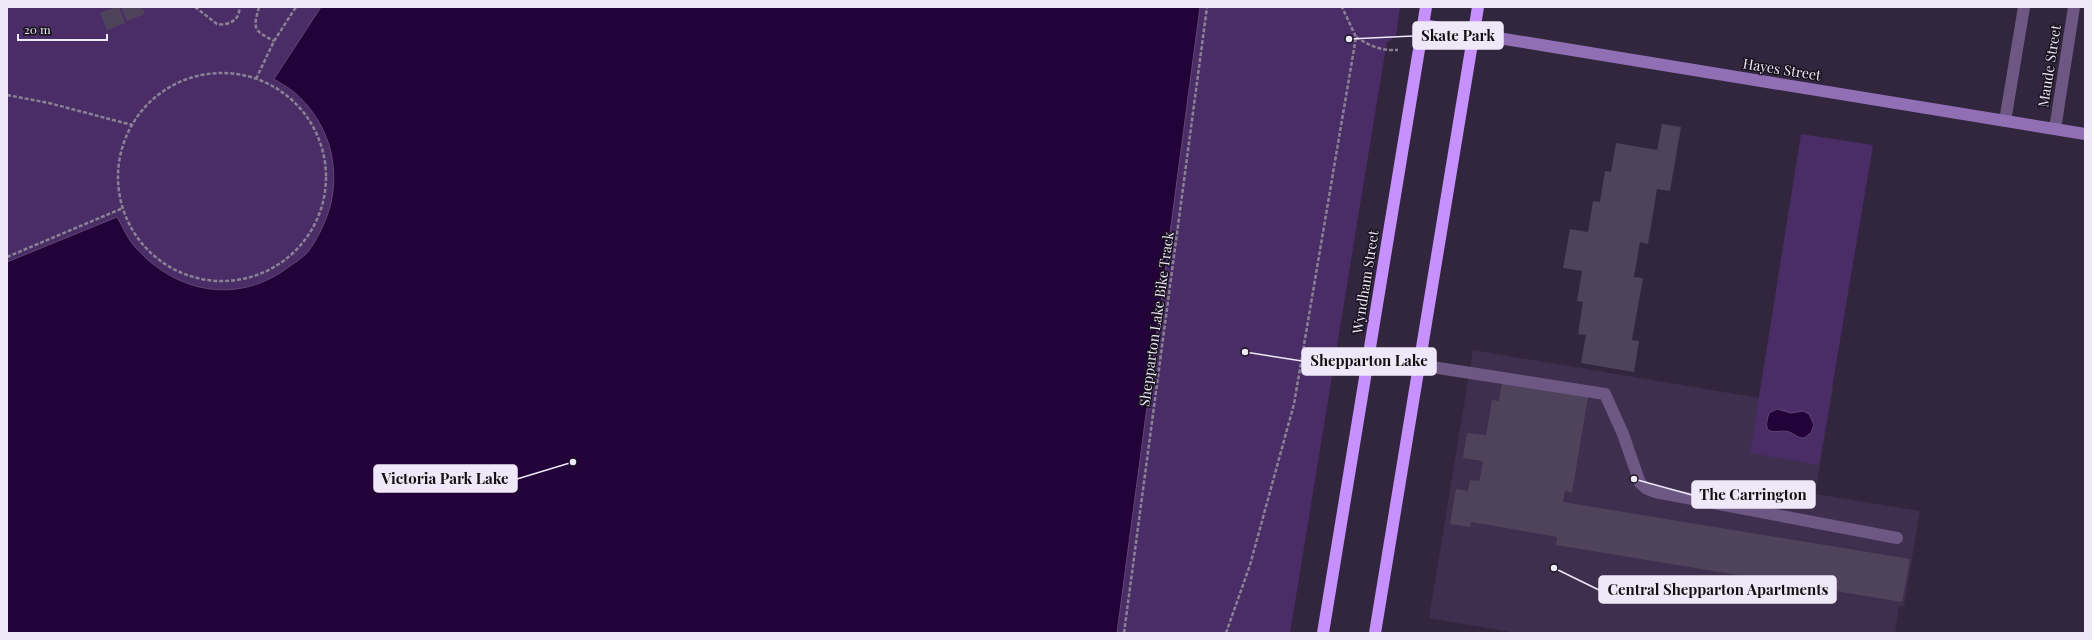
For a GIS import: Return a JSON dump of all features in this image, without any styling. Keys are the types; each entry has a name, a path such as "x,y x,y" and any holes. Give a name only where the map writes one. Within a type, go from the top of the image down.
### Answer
{"highway":[{"name":"Wyndham Street","path":"1323,633 1426,7"},
{"path":"1375,633 1478,7"},
{"path":"1423,25 1474,34"}],"street":[{"path":"2005,121 2024,7"},
{"name":"Maude Street","path":"2055,129 2074,7"},
{"name":"Hayes Street","path":"1474,34 2085,134"},
{"path":"1419,365 1605,394 1621,429 1640,482 1647,489 1655,492 1897,538"}],"path":[{"path":"195,7 217,24 225,25 236,19 239,12 238,7"},
{"path":"259,7 254,24 256,29 258,33 274,41"},
{"path":"256,79 274,41 296,7"},
{"name":"Shepparton Lake Bike Track","path":"1124,633 1207,7"},
{"path":"1342,7 1356,37 1368,45 1385,50 1419,48"},
{"path":"1226,633 1250,565 1294,404 1356,37"},
{"path":"228,73 256,79 283,92 304,113 320,139 326,168 325,198 315,226 297,250 273,268 245,279 215,281 186,275 160,261 139,240 123,208 119,191 118,168 123,146 132,125 150,102 173,86 200,75 228,73"},
{"path":"7,95 49,103 132,125"},
{"path":"7,257 123,208"}],"shaded area":[{"path":"7,7 321,7 274,79 294,92 316,116 329,145 332,160 334,175 330,207 321,231 307,253 271,278 251,286 230,290 210,289 190,284 170,276 152,264 133,245 117,217 7,264"},
{"path":"321,7 1200,7 1117,633 7,633 7,262 117,217 133,245 152,264 170,276 190,284 210,289 230,290 251,286 271,278 303,257 318,237 330,207 334,175 332,160 329,145 316,116 294,92 274,79"},
{"path":"1200,7 1400,7 1396,37 1387,42 1290,633 1117,633"},
{"path":"1801,134 1873,145 1819,465 1750,453"},
{"path":"1473,350 1759,398 1763,375 1833,387 1815,494 1920,511 1904,606 1899,606 1895,633 1516,633 1429,618"},
{"path":"1777,409 1791,413 1803,411 1809,414 1814,425 1811,433 1802,438 1785,431 1772,432 1769,430 1767,427 1767,422 1769,413"}],"building":[{"path":"119,7 125,23 107,30 100,13"},
{"path":"121,7 142,7 145,14 127,21"},
{"path":"1662,124 1681,127 1670,191 1657,189 1648,244 1640,242 1634,277 1643,278 1632,340 1639,341 1634,372 1581,363 1586,335 1578,334 1583,302 1577,301 1582,271 1563,268 1570,229 1588,232 1593,201 1600,202 1605,171 1611,172 1616,143 1657,150"},
{"path":"1502,382 1588,397 1572,493 1565,491 1563,502 1910,559 1902,602 1556,545 1557,537 1471,522 1470,527 1450,524 1456,489 1468,491 1470,480 1479,481 1480,478 1483,461 1463,458 1467,433 1486,435 1492,400 1499,401"}],"place":[{"name":"Skate Park","path":"1349,39"},
{"name":"Shepparton Lake","path":"1245,352"},
{"name":"Victoria Park Lake","path":"573,462"},
{"name":"The Carrington","path":"1634,479"},
{"name":"Central Shepparton Apartments","path":"1554,568"}]}
